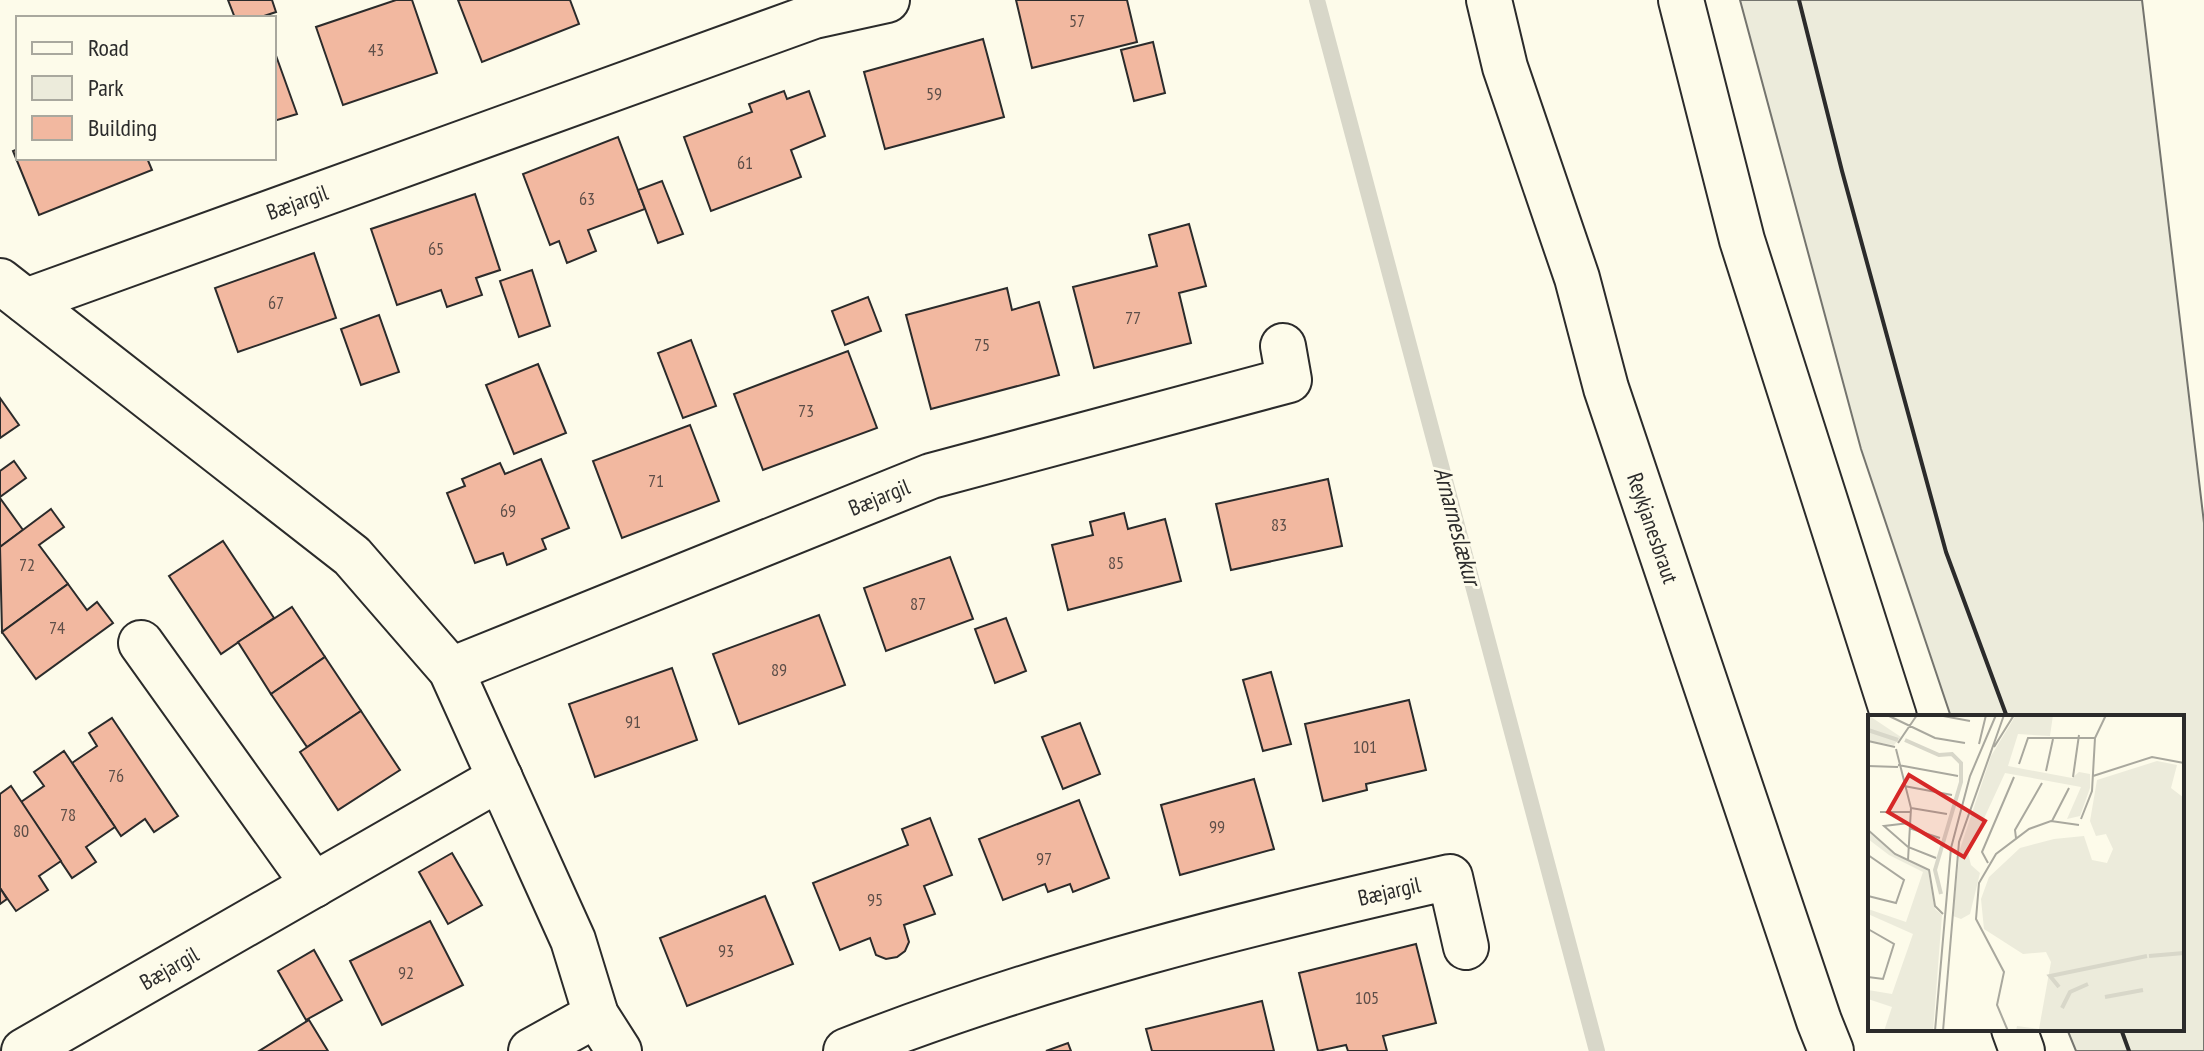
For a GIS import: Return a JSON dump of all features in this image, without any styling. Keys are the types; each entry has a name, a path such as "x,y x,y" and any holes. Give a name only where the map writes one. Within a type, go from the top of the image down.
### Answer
{"main road":[{"name":"Bæjargil","path":"13,291 814,16 887,0"},
{"name":"Reykjanesbraut","path":"1489,0 1505,67 1577,278 1606,388 1831,1051"},
{"path":"1681,0 1742,240 1893,715"},
{"name":"Bæjargil","path":"13,291 352,556 451,670 573,940 608,1033 531,1051"},
{"name":"Bæjargil","path":"451,670 931,476 1289,380 1283,346"},
{"path":"141,643 314,885"},
{"name":"Bæjargil","path":"24,1051 500,778"},
{"name":"Bæjargil","path":"846,1051 1006,994 1152,950 1301,911 1450,877 1466,947"},
{"path":"2015,1031 2022,1051"}],"green space":[{"path":"1740,0 2142,0 2204,523 2204,1051 2076,1051 2068,1031 2184,1031 2184,715 1950,715 1861,449"}],"building":[{"path":"228,0 272,0 276,12 264,16 234,16"},
{"path":"396,0 412,0 437,73 343,105 316,27"},
{"path":"458,0 570,0 579,24 482,62"},
{"path":"1016,0 1127,0 1137,42 1032,68"},
{"path":"983,39 1004,117 885,149 864,72"},
{"path":"1153,42 1165,93 1134,101 1121,50"},
{"path":"276,56 297,114 276,120"},
{"path":"784,91 787,99 809,91 825,136 791,150 801,177 711,211 684,137 752,112 749,104"},
{"path":"618,137 645,209 588,230 596,251 567,263 559,241 550,245 523,174"},
{"path":"17,160 148,160 152,170 39,215"},
{"path":"662,181 683,234 658,243 638,190"},
{"path":"475,194 500,270 476,278 482,295 447,307 441,290 397,305 371,229"},
{"path":"1189,224 1206,286 1179,293 1191,343 1094,368 1073,287 1157,266 1149,235"},
{"path":"314,253 336,318 238,352 215,288"},
{"path":"532,270 550,326 519,337 500,281"},
{"path":"1007,288 1012,310 1039,302 1059,375 931,409 906,315"},
{"path":"868,297 881,331 845,345 832,311"},
{"path":"379,315 399,372 361,385 341,329"},
{"path":"691,340 716,406 683,418 658,353"},
{"path":"848,351 877,428 763,470 734,394"},
{"path":"538,364 566,433 514,454 486,385"},
{"path":"0,398 19,425 0,438"},
{"path":"690,425 719,501 622,538 593,461"},
{"path":"541,459 569,528 542,539 546,549 507,565 503,553 475,563 447,493 465,486 462,479 500,463 505,474"},
{"path":"14,461 26,478 0,497 0,471"},
{"path":"1328,479 1342,546 1231,570 1216,504"},
{"path":"0,498 23,530 0,547"},
{"path":"51,509 64,527 39,545 68,584 2,632 0,547"},
{"path":"1124,513 1128,529 1165,519 1181,581 1068,610 1052,545 1093,535 1090,522"},
{"path":"223,541 274,618 221,654 169,576"},
{"path":"950,557 973,619 886,651 864,588"},
{"path":"68,584 87,610 97,602 113,623 36,679 2,632"},
{"path":"292,607 325,657 271,694 238,642"},
{"path":"819,615 845,685 739,724 713,654"},
{"path":"1006,618 1026,671 995,683 975,629"},
{"path":"325,657 361,711 307,747 271,694"},
{"path":"672,668 697,740 595,777 569,704"},
{"path":"1271,672 1291,744 1263,751 1243,680"},
{"path":"1409,700 1426,770 1366,784 1367,790 1323,801 1305,724"},
{"path":"361,711 400,770 338,810 300,752"},
{"path":"112,718 178,816 154,832 145,819 121,836 72,763 97,746 89,733"},
{"path":"1080,723 1100,774 1063,789 1042,737"},
{"path":"64,751 115,827 86,847 96,862 72,878 21,802 44,786 34,772"},
{"path":"1254,779 1274,849 1180,875 1161,805"},
{"path":"11,786 61,861 39,876 48,890 16,911 0,888 0,794"},
{"path":"1079,800 1109,878 1073,892 1070,884 1048,892 1045,884 1003,900 979,839"},
{"path":"930,818 952,875 924,886 935,914 904,925 909,942 905,951 897,957 886,959 876,955 870,938 840,950 813,883 908,845 902,829"},
{"path":"452,853 482,905 448,924 419,872"},
{"path":"0,888 7,899 0,904"},
{"path":"765,896 793,964 687,1006 660,938"},
{"path":"430,921 463,985 382,1025 350,961"},
{"path":"1416,944 1436,1023 1383,1036 1387,1051 1348,1051 1346,1045 1318,1051 1299,973"},
{"path":"314,950 342,1000 306,1020 278,971"},
{"path":"1262,1001 1274,1051 1152,1051 1146,1029"},
{"path":"309,1020 328,1051 259,1051"},
{"path":"1068,1043 1071,1051 1046,1051"}],"waterway":[{"name":"Arnarneslækur","path":"1317,0 1597,1051"}],"wall":[{"path":"1799,0 1842,171 1946,552 2006,715"},
{"path":"2122,1031 2129,1051"}]}
